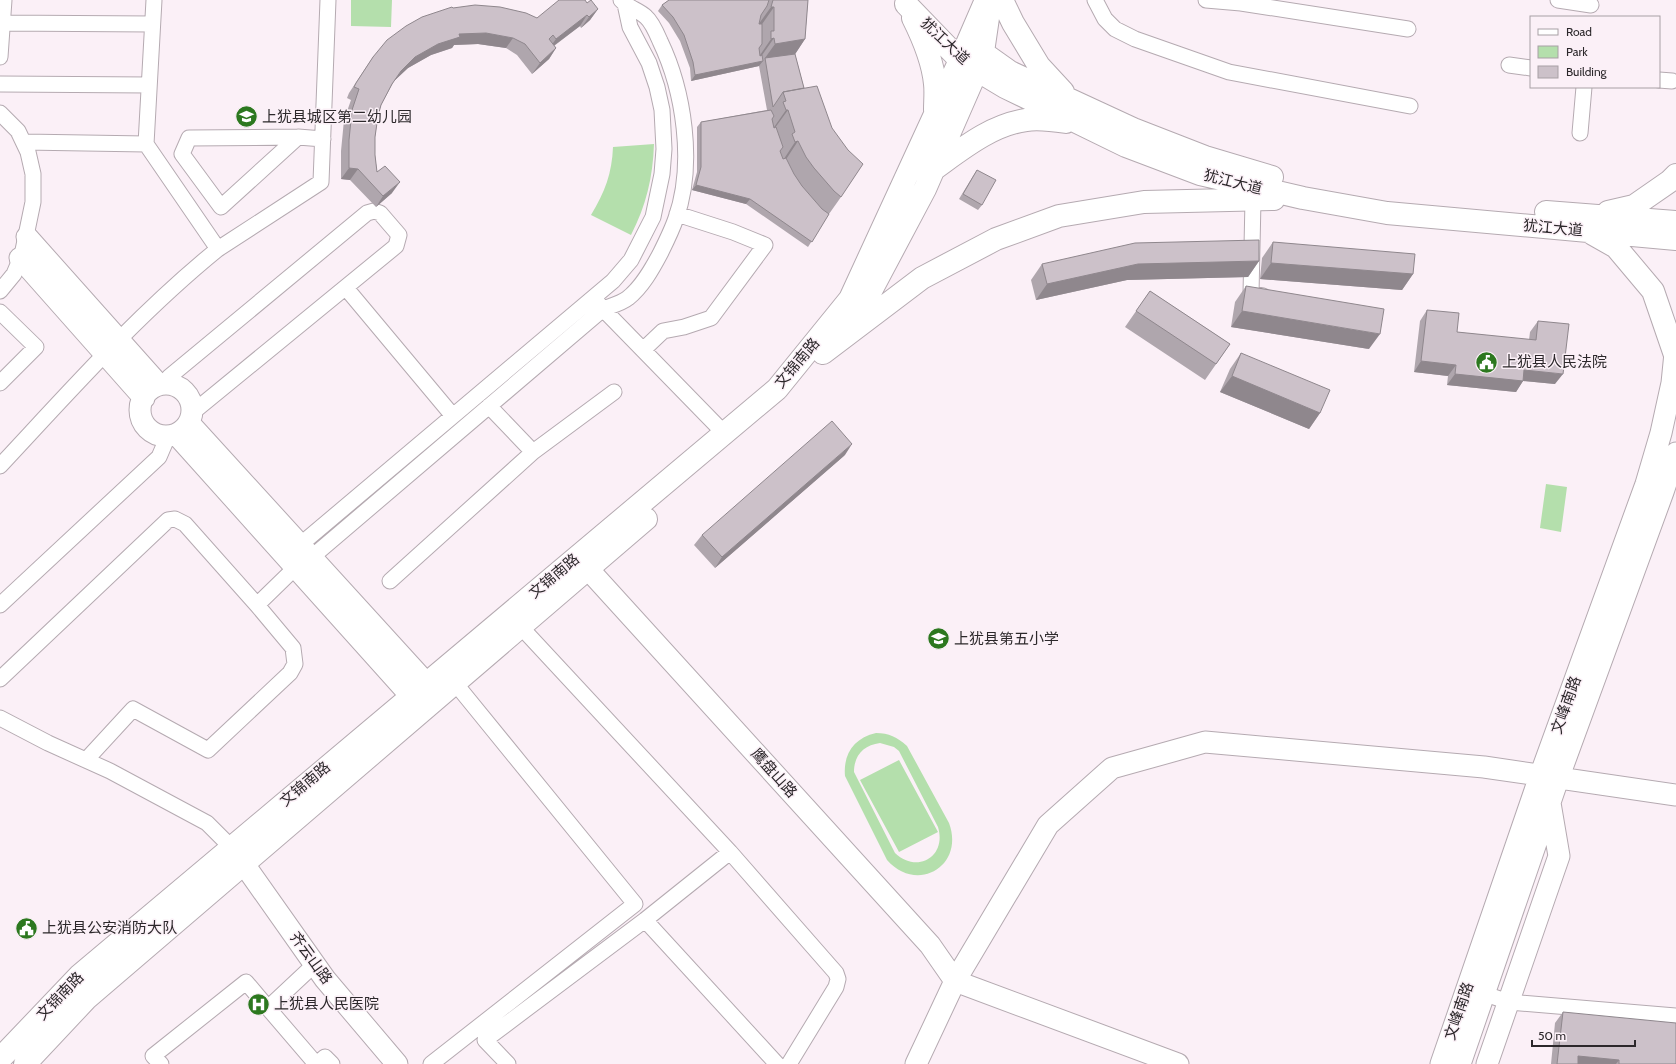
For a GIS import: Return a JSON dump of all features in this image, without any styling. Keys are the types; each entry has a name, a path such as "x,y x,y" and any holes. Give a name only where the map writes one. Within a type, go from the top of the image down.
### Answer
{"main road":[{"name":"文锦南路","path":"25,1064 86,999 238,855 419,690 777,389 850,299 935,115 972,56 986,0"},
{"name":"文锦南路","path":"0,1059 79,976 238,855 455,683 786,399 864,304 925,189 934,170 990,0"},
{"path":"1002,0 1013,23 1039,66 1071,100"},
{"name":"犹江大道","path":"904,2 972,56 1005,87 1126,146 1200,174 1303,198 1387,213 1590,223 1676,222"},
{"path":"904,2 920,31 930,64 935,84 935,115"},
{"name":"犹江大道","path":"972,56 1133,129 1205,157 1304,186 1388,200 1463,207 1590,223 1676,239"},
{"path":"934,170 974,140 1000,128 1026,120 1043,119 1078,123"},
{"path":"1675,349 1653,290 1616,247 1590,223 1634,206 1670,181 1676,175"},
{"path":"823,353 922,278 996,239 1059,216 1144,202 1303,198"}],"street":[{"path":"0,57 1,23 4,0"},
{"path":"154,0 146,144 218,249"},
{"path":"0,466 112,347 185,276 218,249 321,182 328,0"},
{"path":"1095,0 1105,20 1115,29 1135,39 1229,72 1410,106"},
{"path":"1206,0 1241,3 1408,29"},
{"path":"1558,0 1591,7"},
{"path":"257,606 301,557 453,416 598,303 628,298 641,284 656,261 678,210 686,162 685,132 675,82 664,50 646,17 627,1"},
{"path":"301,557 489,406 598,303 613,281 631,260 653,217 662,174 664,131 662,110 657,87 646,57 630,27 627,1"},
{"path":"1,23 152,24"},
{"path":"646,57 664,50"},
{"path":"1509,65 1530,68"},
{"path":"0,84 149,85"},
{"path":"1580,133 1584,88"},
{"path":"0,114 18,131 24,142 33,174 33,202 26,237 14,274 0,291"},
{"path":"298,138 221,207 182,154 189,138 298,138 323,139"},
{"path":"24,142 146,144"},
{"path":"1253,200 1251,294 1280,298"},
{"path":"643,350 663,332 684,328 711,318 765,245 657,201"},
{"path":"0,605 159,457 181,427 396,246 398,235 380,212 374,211 367,213 168,377 140,411 146,426 152,432 160,435 181,427"},
{"path":"26,237 112,347"},
{"path":"636,250 656,261"},
{"path":"20,258 157,389"},
{"path":"346,288 453,416"},
{"path":"598,303 724,433"},
{"path":"0,312 36,347 0,382"},
{"name":"文峰南路","path":"1460,1064 1476,990 1549,777 1646,484 1661,433 1672,383 1675,349"},
{"path":"157,389 176,386 189,398 181,427"},
{"path":"390,581 533,452 614,392"},
{"path":"489,406 533,452"},
{"path":"181,427 301,557 419,690"},
{"name":"文峰南路","path":"1441,1064 1476,990 1550,801 1549,777 1663,492 1676,453"},
{"path":"0,679 168,520 175,519 185,524 293,648 295,664 290,673 208,750 133,710 86,760"},
{"name":"鹰盘山路","path":"588,569 930,944 955,981"},
{"path":"520,626 730,852 836,973 838,979 836,987 788,1064"},
{"path":"431,1064 635,904 455,683"},
{"path":"0,718 48,743 110,771 207,823 238,855"},
{"path":"916,1064 955,981 1048,825 1112,768 1206,742 1484,767 1676,795"},
{"path":"1487,1064 1559,856 1550,801"},
{"path":"508,1064 485,1040 645,920 730,852"},
{"name":"齐云山路","path":"238,855 325,979 397,1064"},
{"path":"645,920 777,1064"},
{"path":"268,1008 315,964"},
{"path":"955,981 1178,1064"},
{"path":"161,1064 153,1056 246,982 317,1064 325,1057 332,1064"},
{"path":"1476,990 1509,1002 1676,1016"}],"green space":[{"path":"351,0 392,0 391,27 351,26"},
{"path":"654,144 648,191 641,213 631,235 591,215 607,182 613,147"},
{"path":"1546,484 1567,487 1561,532 1540,528"},
{"path":"876,733 889,735 900,740 907,746 949,823 952,838 950,852 944,863 935,870 924,875 912,875 899,870 887,860 845,776 848,754 856,743 868,735","holes":["880,743 894,747 899,751 938,827 940,838 938,847 934,854 921,862 912,862 895,853 854,772 854,766 858,756 869,746"]},
{"path":"899,760 938,832 899,852 860,780"}],"building":[{"path":"559,0 585,0 587,3 591,0 598,9 589,17 587,15 556,39 553,35 549,39 556,48 540,63 525,44 513,38 486,33 459,34 460,37 438,44 415,57 401,71 381,105 375,137 377,172 385,166 400,182 383,196 358,169 349,168 349,140 352,110 359,89 354,87 373,57 387,40 406,26 422,17 452,7 475,5 500,7 526,13 537,18"},
{"path":"669,0 769,0 761,15 759,24 762,24 762,44 759,48 760,56 762,55 763,61 695,75 693,62 684,35 673,17 662,5"},
{"path":"773,0 808,0 805,39 775,44 774,38 771,39 771,31 774,31 774,7 771,7"},
{"path":"795,54 804,88 783,92 773,107 765,58"},
{"path":"817,86 832,128 848,150 863,164 841,197 814,168 806,157 798,141 795,142 792,134 795,132 788,110 786,110 783,102 786,101 783,92"},
{"path":"771,110 774,116 772,119 774,128 776,127 783,147 780,151 783,159 786,158 802,186 822,209 829,214 812,242 750,199 696,185 701,167 701,122"},
{"path":"977,170 996,180 982,205 963,194"},
{"path":"1259,240 1259,261 1138,264 1047,284 1042,264 1135,243"},
{"path":"1273,242 1415,254 1413,274 1271,263"},
{"path":"1246,286 1384,309 1380,334 1242,311"},
{"path":"1150,291 1230,344 1216,364 1136,311"},
{"name":"上犹县人民法院","path":"1427,310 1459,313 1457,332 1536,340 1538,321 1569,324 1563,374 1524,370 1523,381 1455,374 1456,365 1421,361"},
{"path":"1241,353 1330,390 1320,413 1232,376"},
{"path":"832,421 852,444 722,557 702,535"},
{"path":"1563,1012 1676,1023 1676,1064 1619,1064 1619,1060 1578,1056 1578,1064 1557,1064"}],"place":[{"name":"上犹县城区第二幼儿园","path":"246,117"},
{"name":"上犹县人民法院","path":"1486,362"},
{"name":"上犹县第五小学","path":"938,639"},
{"name":"上犹县公安消防大队","path":"26,928"},
{"name":"上犹县人民医院","path":"258,1004"}]}
